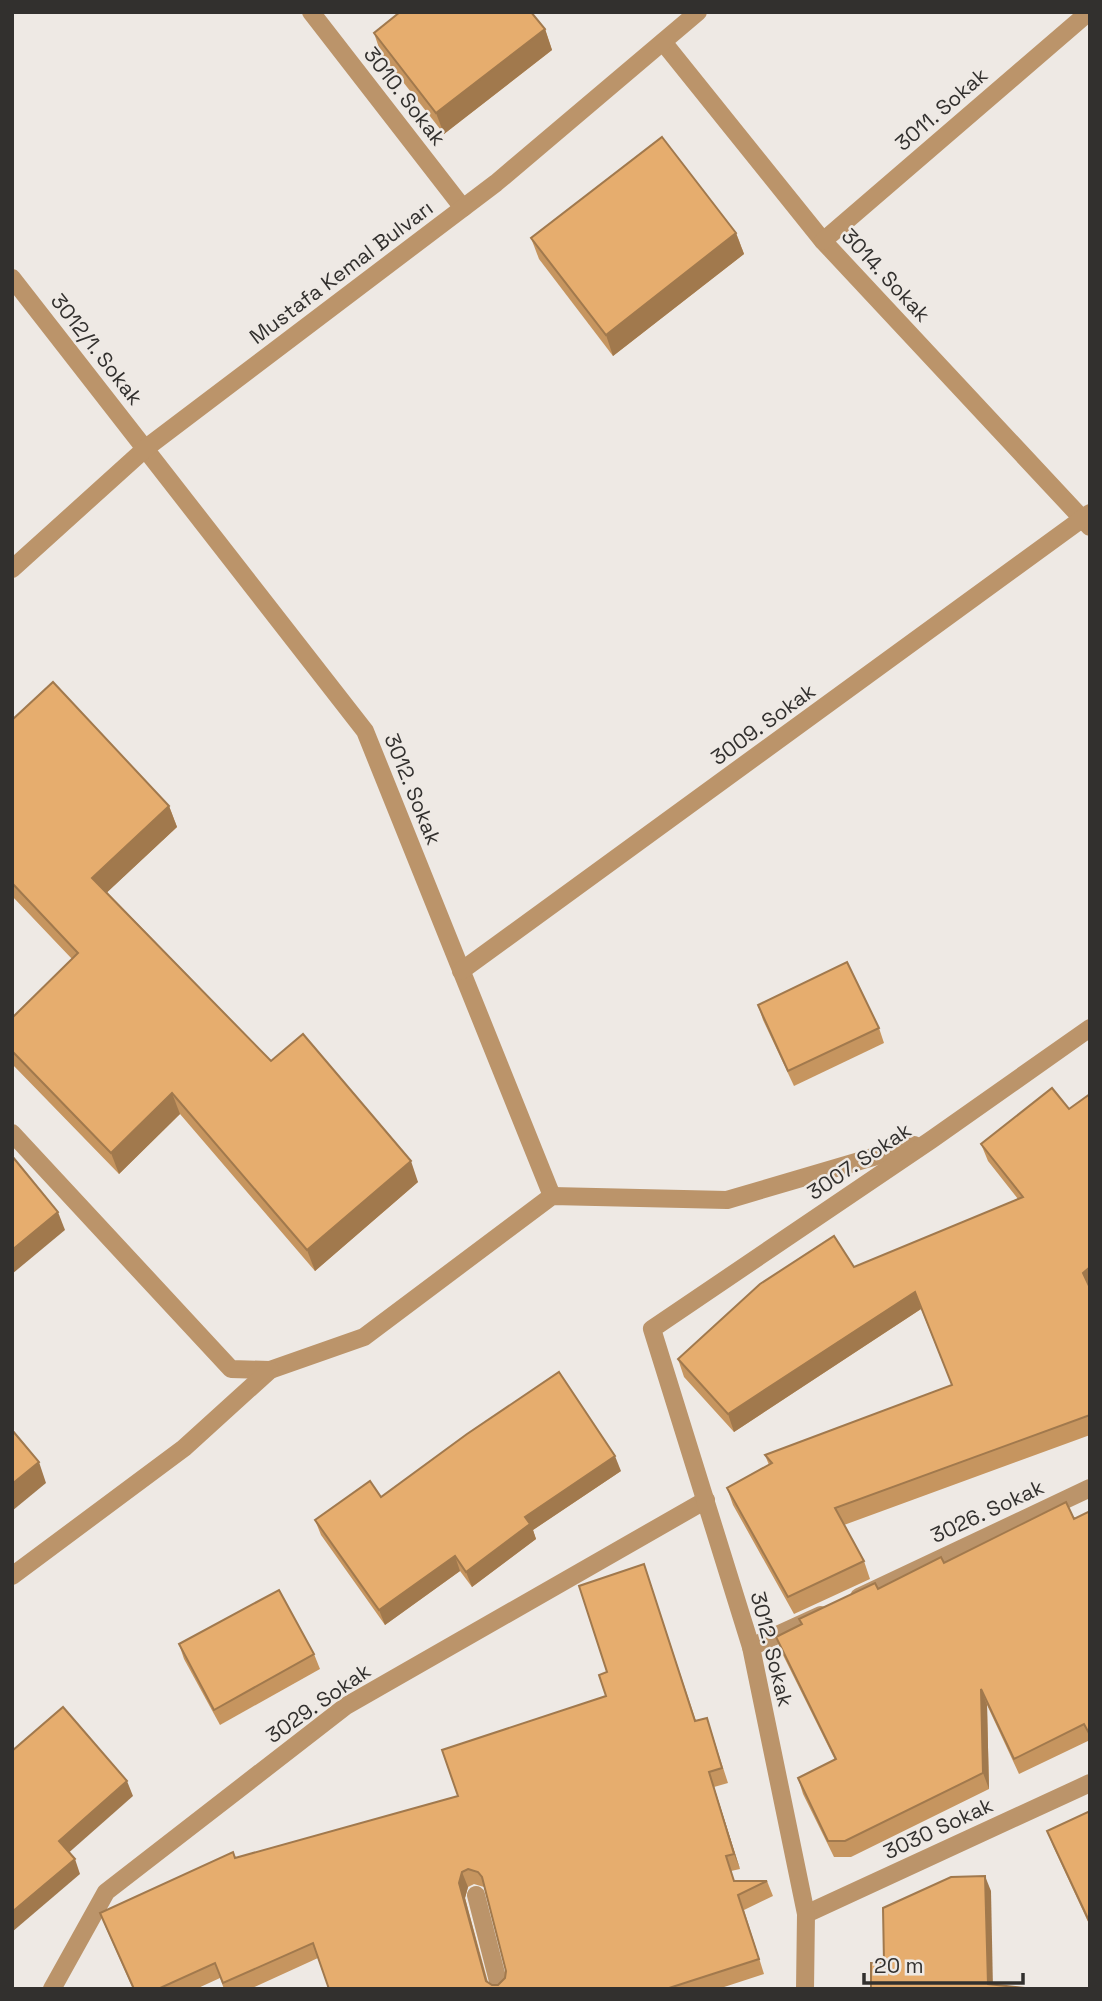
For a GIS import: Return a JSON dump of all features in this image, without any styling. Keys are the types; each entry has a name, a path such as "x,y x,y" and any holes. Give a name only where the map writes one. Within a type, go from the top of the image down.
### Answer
{"street":[{"name":"3010. Sokak","path":"311,12 463,208"},
{"name":"Mustafa Kemal Bulvarı","path":"12,569 146,448 496,183 698,12"},
{"name":"3011. Sokak","path":"823,241 1089,12"},
{"name":"3014. Sokak","path":"663,42 823,241 1088,520"},
{"name":"3012/1. Sokak","path":"12,278 146,448"},
{"name":"3012. Sokak","path":"146,448 365,731 552,1196"},
{"name":"3009. Sokak","path":"461,971 1088,520"},
{"name":"3007. Sokak","path":"652,1328 1090,1028"},
{"path":"12,1133 231,1369 270,1370 364,1337 552,1196 727,1199 930,1140"},
{"name":"3012. Sokak","path":"652,1328 751,1647 806,1914 805,1989"},
{"path":"12,1576 184,1448 270,1370"},
{"name":"3026. Sokak","path":"751,1647 1090,1488"},
{"name":"3029. Sokak","path":"52,1989 106,1892 346,1706 706,1500"},
{"name":"3030 Sokak","path":"806,1914 1090,1783"},
{"path":"476,1895 500,1989"}],"building":[{"path":"400,12 531,12 545,29 436,113 374,33"},
{"path":"662,137 736,233 606,335 531,238"},
{"path":"53,682 169,806 92,878 271,1061 303,1034 411,1161 307,1250 172,1093 111,1153 12,1051 12,1018 78,953 12,883 12,720"},
{"path":"847,962 879,1028 788,1071 758,1005"},
{"path":"1052,1088 1069,1109 1090,1094 1090,1267 1083,1273 1090,1288 1090,1415 835,1508 864,1561 788,1597 727,1488 772,1463 765,1455 952,1385 915,1292 728,1414 678,1359 760,1284 834,1236 854,1267 1023,1197 981,1144"},
{"path":"12,1156 58,1212 12,1250"},
{"path":"559,1372 615,1456 525,1517 530,1524 466,1572 455,1556 379,1610 315,1520 370,1481 381,1497 467,1434"},
{"path":"12,1430 39,1462 12,1484"},
{"path":"1066,1502 1074,1519 1090,1511 1090,1735 1084,1724 1014,1759 981,1689 983,1773 845,1841 828,1841 798,1778 836,1759 776,1637 802,1624 799,1619 875,1583 878,1589 941,1557 944,1563"},
{"path":"644,1564 695,1721 707,1718 722,1768 709,1772 734,1854 726,1856 734,1881 767,1881 738,1895 759,1959 666,1989 329,1989 313,1943 223,1983 215,1963 158,1989 134,1989 100,1913 233,1852 235,1858 458,1796 442,1750 606,1696 599,1675 607,1672 579,1586","holes":["468,1869 478,1872 482,1877 506,1971 505,1978 498,1985 486,1981 459,1883 462,1872"]},
{"path":"279,1590 314,1654 214,1710 179,1644"},
{"path":"63,1707 127,1781 59,1841 75,1859 12,1912 12,1751"},
{"path":"1090,1811 1090,1923 1047,1831"},
{"path":"985,1876 988,1984 1034,1989 871,1989 871,1963 884,1963 883,1908 951,1877"}]}
